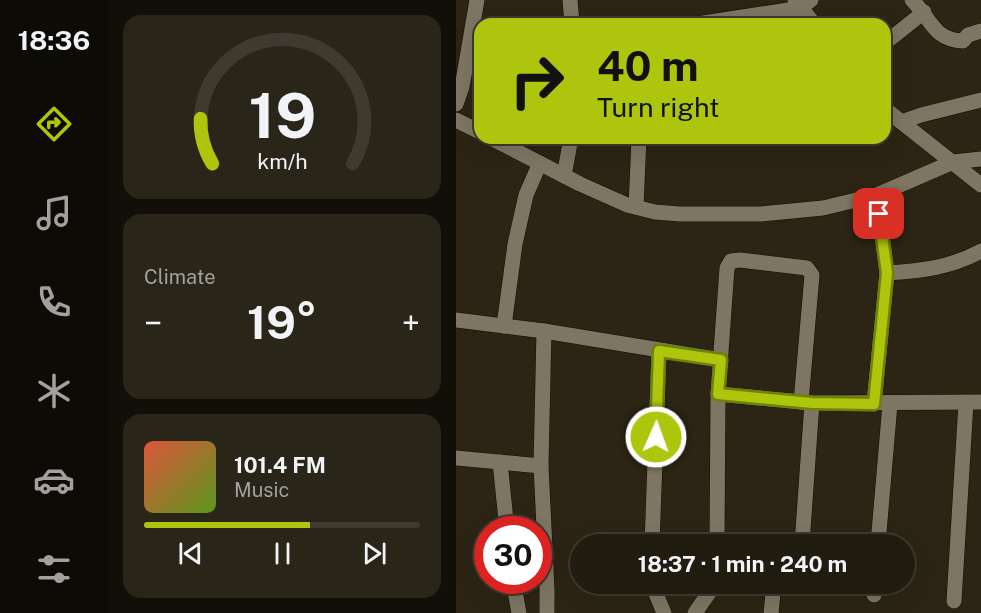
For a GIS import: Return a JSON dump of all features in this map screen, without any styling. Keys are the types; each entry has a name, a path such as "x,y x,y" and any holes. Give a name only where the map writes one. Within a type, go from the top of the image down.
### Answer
{"street":[{"path":"456,104 462,87 477,0"},
{"path":"570,0 572,18"},
{"path":"912,0 924,12 934,30 953,40 963,41 968,35 981,32"},
{"path":"727,18 802,3 811,18"},
{"path":"891,38 924,12"},
{"path":"901,122 981,100"},
{"path":"891,114 981,185"},
{"path":"456,120 474,129"},
{"path":"503,144 627,205 655,212 680,214 761,214 823,208 877,195 953,162 981,159"},
{"path":"564,176 571,144"},
{"path":"636,207 639,144"},
{"path":"504,326 517,234 526,195 540,163"},
{"path":"874,404 887,273 877,195"},
{"path":"887,273 930,270 969,258 981,251"},
{"path":"717,534 718,394 727,268 729,262 740,260 807,268 812,275 802,534"},
{"path":"456,320 544,331 721,360"},
{"path":"544,331 541,466 548,589 547,613"},
{"path":"652,534 659,351"},
{"path":"718,394 806,403 973,403 954,601"},
{"path":"879,534 890,404"},
{"path":"456,458 541,466"},
{"path":"500,462 506,516"},
{"path":"516,594 519,613"},
{"path":"656,594 664,613"},
{"path":"695,613 708,594"},
{"path":"771,613 773,594"}],"route":[{"path":"656,437 659,351 721,360 718,394 812,403 874,404 887,273 879,214"}]}
